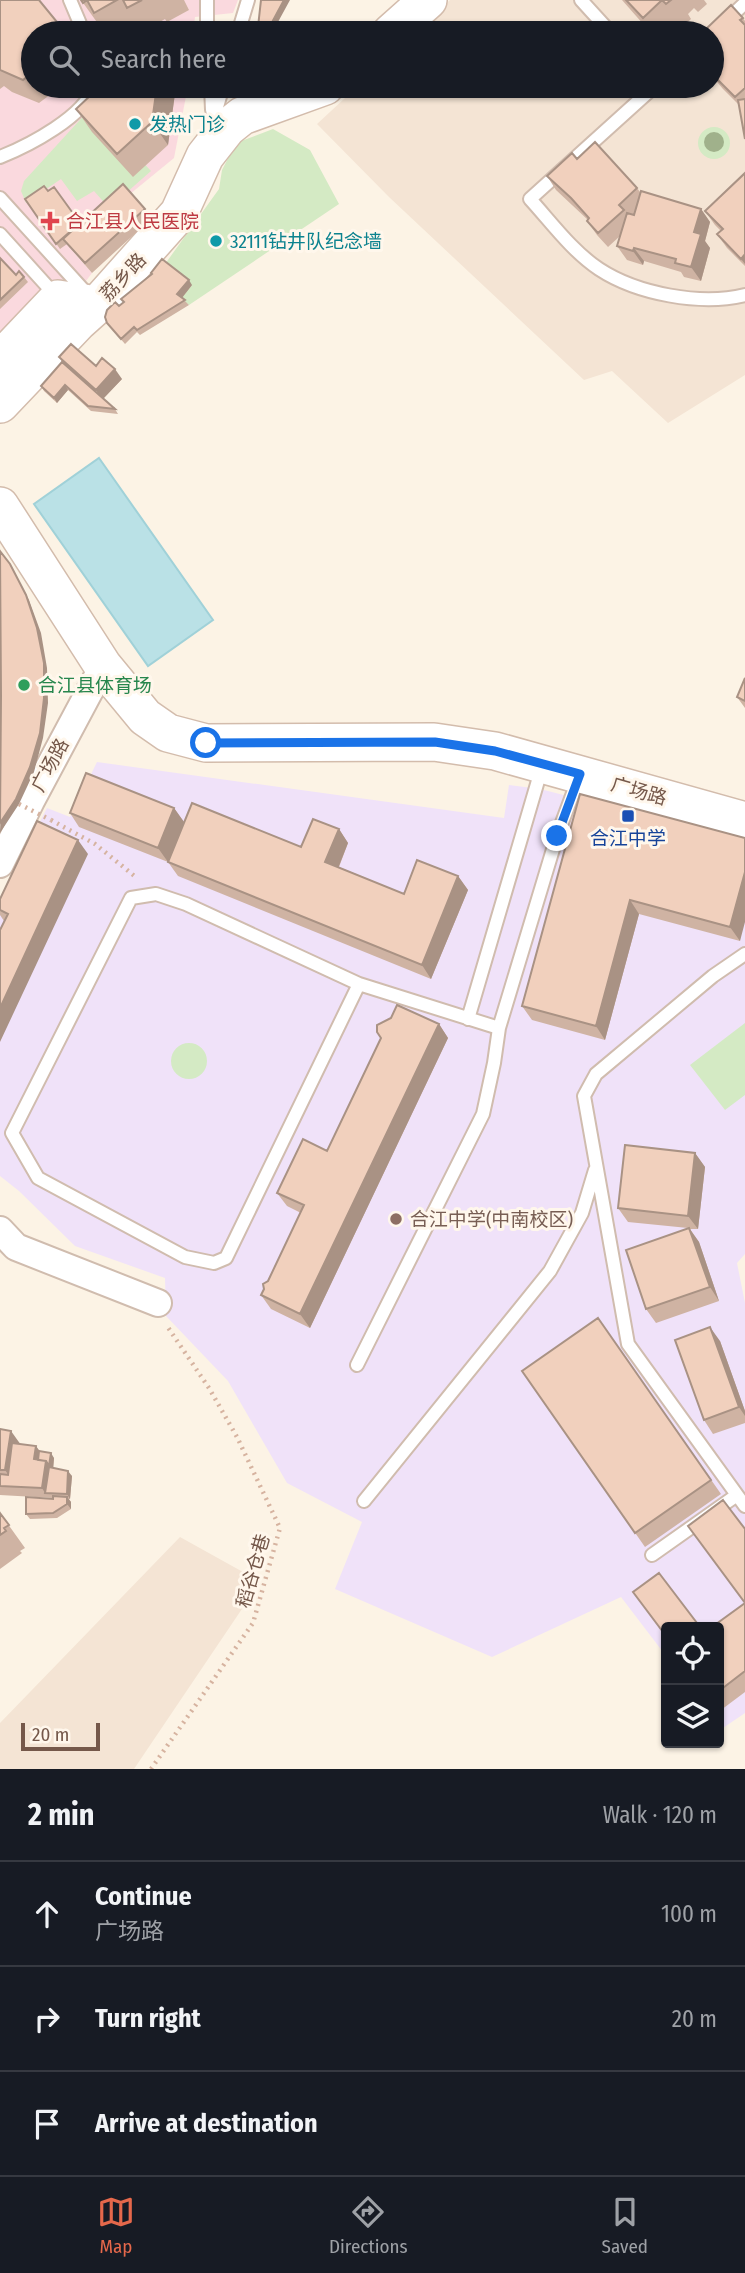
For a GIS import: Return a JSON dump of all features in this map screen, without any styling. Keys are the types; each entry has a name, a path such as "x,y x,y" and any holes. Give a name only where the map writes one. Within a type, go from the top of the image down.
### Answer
{"main road":[{"path":"404,21 428,0"},
{"name":"荔乡路","path":"0,404 78,309 179,213 205,156 227,128 242,116 292,98"},
{"name":"荔乡路","path":"0,360 78,309"},
{"name":"广场路","path":"0,506 103,666 145,717 168,733 206,743 435,742 495,751 745,821"}],"street":[{"name":"广场路","path":"0,864 103,666"},
{"path":"0,1230 16,1247 154,1301"}],"lane":[{"path":"62,0 75,13"},
{"path":"70,0 79,21"},
{"path":"207,0 207,21"},
{"path":"242,21 248,0"},
{"path":"581,0 600,21"},
{"path":"724,23 745,4"},
{"path":"0,157 20,149 77,111 89,98"},
{"path":"212,98 213,120"},
{"path":"205,156 219,98"},
{"path":"641,98 530,199 577,251 599,269 631,285 690,299 726,299 745,295"},
{"path":"0,198 78,309"},
{"path":"0,234 78,309"},
{"path":"468,1019 544,763"},
{"path":"357,1366 483,1114 495,1063 499,1028 557,836 580,774"},
{"path":"359,984 226,1258 214,1263 185,1257 38,1178 12,1133 131,898 156,894 186,904 359,984 499,1028"},
{"path":"745,954 703,985 596,1074 584,1096 628,1344 745,1506"},
{"path":"364,1502 550,1271 582,1213 597,1166"},
{"path":"652,1555 737,1495"}],"path":[{"path":"19,804 95,844 156,894"},
{"name":"稻谷仓巷","path":"151,1769 253,1623 280,1528 237,1437 154,1301"}],"shaded area":[{"name":"合江县人民医院","path":"0,0 238,0 233,13 195,17 194,21 21,21 21,98 186,98 174,158 70,248 92,273 0,394"},
{"path":"450,0 745,0 745,375 668,423 612,371 584,380 389,197 317,124 345,98 724,98 724,21 428,21"},
{"name":"合江中学(中南校区)","path":"97,762 504,818 509,785 540,789 717,834 745,844 745,1254 737,1263 745,1303 745,1713 724,1727 724,1622 661,1622 661,1649 621,1597 492,1657 335,1589 362,1522 287,1483 228,1381 166,1316 165,1278 75,1246 0,1176 0,899 47,808 70,817"},
{"path":"180,1537 243,1572 250,1597 134,1769 0,1769 0,1723"}],"green space":[{"path":"88,111 108,125 151,171 109,208 94,191 77,201 61,179 26,203 21,191 24,181"},
{"path":"714,127 725,132 730,143 725,154 714,159 703,154 698,143 703,132"},
{"path":"273,129 310,150 339,204 189,305 155,278 219,189 222,170 236,143"},
{"path":"745,1023 745,1095 725,1110 690,1065"},
{"path":"189,1043 202,1048 207,1061 202,1074 189,1079 176,1074 171,1061 176,1048"}],"water":[{"path":"99,458 213,620 148,666 34,504"}],"building":[{"path":"0,0 39,0 56,21 21,21 21,79 0,70"},
{"path":"87,0 117,0 94,13"},
{"path":"123,0 142,0 127,8"},
{"path":"261,0 284,0 273,21 259,21"},
{"path":"626,0 662,0 643,18"},
{"path":"731,5 743,18 740,20 745,25 745,88 735,97 724,86 724,21 714,21"},
{"path":"88,98 155,98 152,122 117,154 76,109"},
{"path":"745,99 745,139 738,100"},
{"path":"595,142 637,188 619,205 624,210 598,233 587,221 589,218 547,176 572,153 577,159"},
{"path":"745,173 745,254 741,259 717,234 723,229 705,211"},
{"path":"123,184 145,209 85,263 63,239"},
{"path":"44,186 48,191 54,187 80,223 56,244 25,199"},
{"path":"641,191 701,209 694,232 701,234 691,267 675,263 676,259 617,246 627,213 634,215"},
{"path":"0,258 16,275 19,271 24,277 0,300"},
{"path":"162,259 189,280 177,294 185,300 137,330 134,327 121,339 107,323 107,310 115,302 119,306 124,302 121,299 152,274"},
{"path":"71,344 96,366 102,358 115,369 96,390 59,357"},
{"path":"62,362 115,409 88,406 65,385 54,398 41,386"},
{"name":"合江县体育场","path":"0,551 26,595 37,628 44,663 44,698 40,733 30,767 16,799 0,823 1,696"},
{"path":"745,678 745,701 737,697"},
{"path":"86,773 174,808 158,848 70,813"},
{"path":"580,794 745,838 745,872 730,927 630,900 596,1026 522,1006"},
{"path":"192,803 301,847 313,819 339,829 325,862 404,894 417,860 458,876 422,965 168,862"},
{"path":"37,821 78,840 0,1008 0,930 8,914 0,910 0,899"},
{"path":"397,1005 439,1024 300,1314 261,1295 263,1284 268,1281 304,1205 277,1193 303,1139 327,1151 381,1038 377,1025 391,1018"},
{"path":"625,1145 695,1153 688,1216 618,1208"},
{"path":"689,1228 710,1287 646,1309 626,1250"},
{"path":"598,1318 711,1480 635,1533 522,1371"},
{"path":"710,1327 739,1407 704,1420 675,1340"},
{"path":"0,1429 11,1431 5,1470 0,1470"},
{"path":"12,1443 36,1446 34,1459 46,1461 42,1488 0,1486 0,1474 8,1475"},
{"path":"39,1451 51,1453 49,1466 46,1461 38,1460"},
{"path":"49,1467 68,1471 67,1494 45,1493"},
{"path":"53,1496 67,1497 67,1504 53,1513 26,1514 26,1497 53,1499"},
{"path":"723,1500 745,1529 745,1603 688,1526"},
{"path":"0,1513 9,1525 0,1535"},
{"path":"659,1573 696,1622 661,1622 661,1629 633,1592"},
{"path":"745,1603 745,1671 724,1687 724,1622 719,1622"}],"place":[{"name":"发热门诊","path":"135,124"},
{"name":"合江县人民医院","path":"50,221"},
{"name":"32111钻井队纪念墙","path":"216,241"},
{"name":"合江县体育场","path":"24,685"},
{"name":"合江中学","path":"628,816"},
{"name":"合江中学(中南校区)","path":"396,1219"}],"route":[{"path":"206,743 435,742 495,751 544,763 580,774 557,836"}]}
